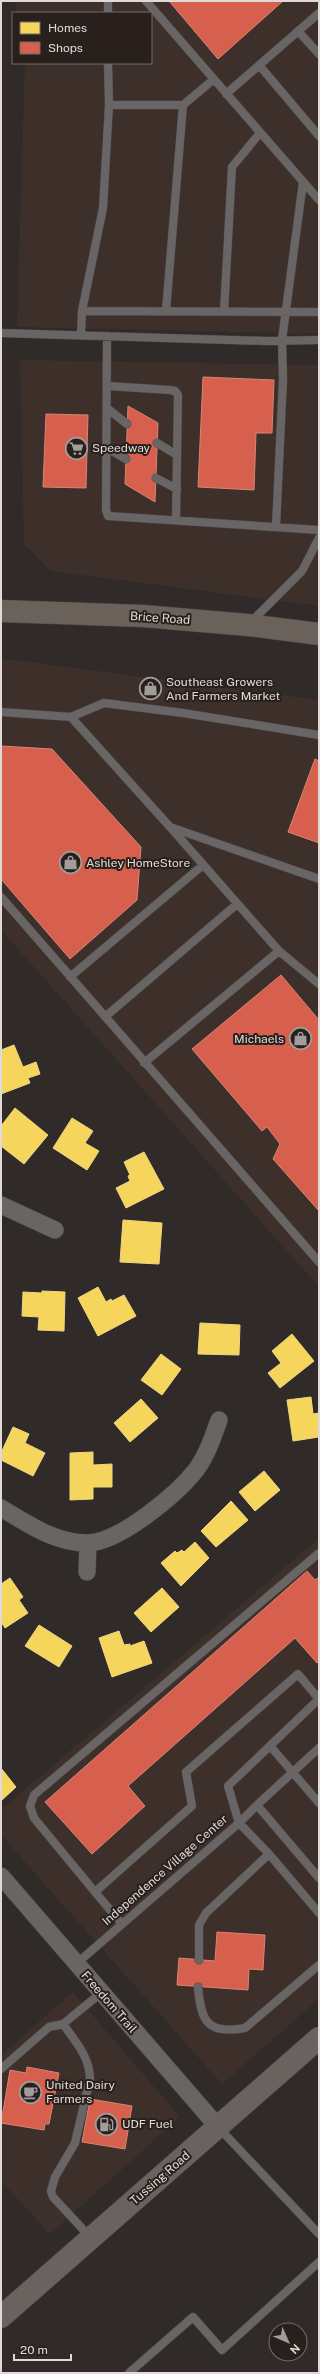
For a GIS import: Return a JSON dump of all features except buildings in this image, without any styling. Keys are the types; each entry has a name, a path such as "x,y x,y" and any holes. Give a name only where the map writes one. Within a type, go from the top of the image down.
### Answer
{"main road":[{"name":"Brice Road","path":"1,611 143,616 248,625 319,634"},
{"name":"Tussing Road","path":"1,2316 319,2038"}],"street":[{"path":"1,1205 55,1230"},
{"path":"1,1508 53,1537 88,1543 123,1532 182,1484 196,1470 205,1455 219,1420"},
{"path":"87,1572 88,1543"},
{"name":"Freedom Trail","path":"1,1876 218,2127"}],"lane":[{"path":"108,1 108,12"},
{"path":"146,1 213,80 319,200"},
{"path":"226,94 319,13"},
{"path":"298,31 319,54"},
{"path":"81,335 82,310 103,208 108,105 108,64"},
{"path":"259,65 319,136"},
{"path":"108,105 183,105 213,80"},
{"path":"166,311 183,105"},
{"path":"224,312 232,167 260,133"},
{"path":"276,527 283,379 282,340 303,182"},
{"path":"82,310 286,313 319,312"},
{"path":"1,333 319,340"},
{"path":"107,336 108,409 106,510 108,516 113,518 176,520 319,530"},
{"path":"108,386 174,391 178,395 176,520"},
{"path":"108,409 127,424"},
{"path":"157,443 177,455"},
{"path":"107,448 126,459"},
{"path":"156,478 177,489"},
{"path":"248,625 302,571 319,538"},
{"path":"1,712 71,717 104,703 183,713 319,735"},
{"path":"71,717 279,951 319,984"},
{"path":"170,827 319,879"},
{"path":"70,977 203,865"},
{"path":"1,897 144,1063 319,1262"},
{"path":"105,1017 237,904"},
{"path":"144,1063 279,951"},
{"path":"122,1924 34,1818 30,1806 34,1795 318,1557"},
{"path":"95,1892 192,1806 186,1772 298,1674 319,1699"},
{"name":"Independence Village Center","path":"76,1964 239,1822 228,1786 271,1747 319,1699"},
{"path":"271,1747 319,1803"},
{"path":"319,1748 239,1822 269,1854 319,1913"},
{"path":"257,1805 319,1878"},
{"path":"199,1960 199,1925 206,1913 269,1854"},
{"path":"198,1986 200,2010 205,2021 215,2028 230,2031 245,2028 319,1965"},
{"path":"1,2068 49,2027 64,2024 101,1993"},
{"path":"64,2024 86,2057 90,2068 90,2079 76,2143 54,2177 50,2191 53,2197 91,2238"},
{"path":"218,2127 319,2234"},
{"path":"129,2373 193,2317 222,2350 319,2262"}],"shaded area":[{"path":"15,1 319,1 319,334 17,327 25,64 152,64 152,12 17,12"},
{"path":"20,360 319,365 319,606 51,571 24,545"},
{"path":"14,660 319,700 319,1287 1,930 1,661"},
{"path":"319,1538 319,1999 222,2084 1,1835 1,1810"},
{"path":"73,1992 180,2117 50,2234 1,2181 1,2055"}],"place":[{"name":"Speedway","path":"77,448"},
{"name":"Southeast Growers And Farmers Market","path":"151,689"},
{"name":"Ashley HomeStore","path":"70,863"},
{"name":"Michaels","path":"300,1039"},
{"name":"United Dairy Farmers","path":"31,2092"},
{"name":"UDF Fuel","path":"107,2124"}]}
